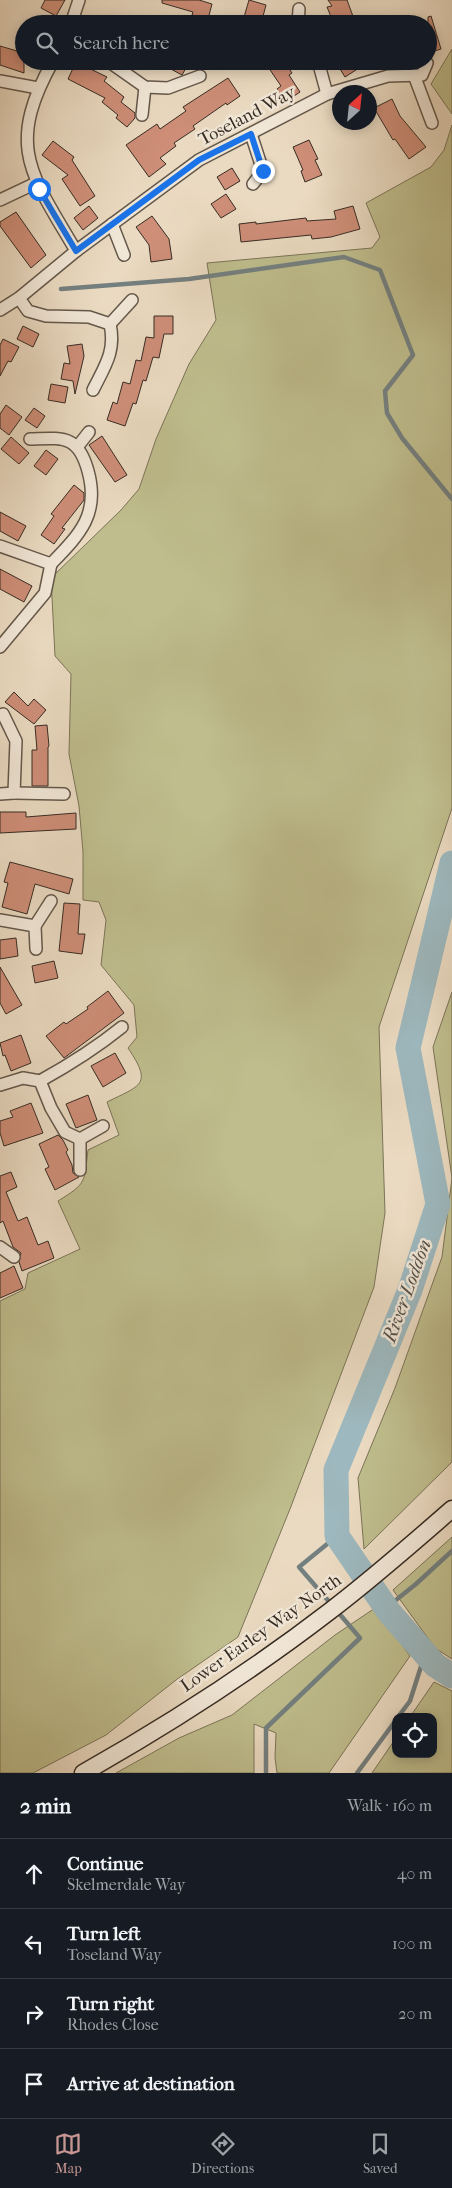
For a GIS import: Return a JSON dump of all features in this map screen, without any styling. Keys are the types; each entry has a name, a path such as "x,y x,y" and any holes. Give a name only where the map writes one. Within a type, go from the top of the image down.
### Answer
{"main road":[{"name":"Lower Earley Way North","path":"83,1773 133,1745 210,1695 332,1610 452,1509"}],"street":[{"path":"74,15 79,0"},
{"path":"299,9 299,15"},
{"path":"48,70 38,88 27,126 28,159 36,183 76,251"},
{"path":"121,70 145,87 168,88 200,76"},
{"path":"320,70 327,94"},
{"path":"424,70 422,75 414,75 432,123"},
{"name":"Toseland Way","path":"0,310 19,298 76,251 199,160 327,94 388,76 414,75"},
{"path":"0,82 38,88"},
{"path":"142,115 145,87"},
{"path":"251,134 268,172 253,184"},
{"path":"0,200 36,183"},
{"path":"112,224 124,255"},
{"path":"19,298 28,311 46,316 89,317 110,324"},
{"path":"110,324 132,300"},
{"path":"93,390 112,352 113,336 110,324"},
{"path":"78,446 89,432"},
{"path":"0,647 44,593 52,564 80,531 92,501 92,485 85,459 78,446 60,438 30,439"},
{"path":"0,546 52,564"},
{"path":"2,714 16,742 14,793"},
{"path":"0,794 64,794"},
{"path":"36,949 35,926 51,901"},
{"path":"0,920 35,926"},
{"path":"0,1084 23,1078 40,1081 88,1052 122,1027"},
{"path":"40,1081 51,1108 65,1132 80,1139"},
{"path":"80,1139 103,1126"},
{"path":"80,1139 80,1170"},
{"path":"0,1248 14,1257"}],"shaded area":[{"path":"452,49 452,114 431,84"},
{"path":"452,125 452,808 379,1027 385,1213 374,1287 290,1509 238,1637 176,1680 106,1735 33,1773 0,1773 0,1301 25,1289 28,1273 80,1249 58,1201 79,1186 82,1181 86,1169 88,1150 119,1135 107,1102 135,1087 140,1082 141,1077 136,1060 128,1048 137,1037 134,1005 101,965 106,920 99,902 83,900 83,852 79,806 69,754 71,674 55,656 51,578 121,510 139,489 156,439 189,364 216,320 207,263 372,248 380,237 366,203 431,167 444,150"},
{"path":"452,992 452,1178 433,1047"},
{"path":"452,1178 452,1462 364,1549 358,1478 395,1388 442,1257"},
{"path":"452,1537 452,1659 435,1648 393,1590"},
{"path":"375,1608 410,1656 329,1773 277,1773 275,1758 276,1733 254,1724 254,1773 116,1773 179,1738 232,1715 335,1635"},
{"path":"434,1682 452,1691 452,1773 372,1773 392,1744 392,1758 437,1758 437,1713 413,1713"}],"building":[{"path":"45,0 65,0 57,15 41,8"},
{"path":"162,0 199,0 212,4 209,15 192,15 193,12 162,3"},
{"path":"249,0 266,5 263,15 245,15"},
{"path":"328,0 347,0 353,15 330,15 327,7 332,6"},
{"path":"437,36 441,49 437,50"},
{"path":"0,46 15,50 15,70 0,65"},
{"path":"72,70 93,70 107,77 104,81 124,97 121,102 135,113 135,118 127,127 116,118 118,115 102,102 105,98 68,79"},
{"path":"173,70 185,70 182,75"},
{"path":"270,70 290,70 292,73 289,75 300,92 285,102 277,89 281,86"},
{"path":"341,70 356,70 345,77"},
{"path":"228,78 240,96 227,105 226,103 193,126 195,129 174,143 176,146 160,158 166,164 149,177 126,145 157,124 160,129 186,111 183,107"},
{"path":"392,99 400,116 426,147 409,159 395,139 393,140 377,113 377,106"},
{"path":"309,140 318,159 315,160 322,175 305,182 301,171 303,170 293,147"},
{"path":"53,141 74,157 72,160 95,196 80,206 62,179 68,175 42,155"},
{"path":"232,168 240,181 225,190 217,177"},
{"path":"226,194 236,209 221,218 211,204"},
{"path":"89,206 98,218 83,230 74,218"},
{"path":"353,206 360,229 331,237 312,239 311,235 241,242 239,224 256,222 256,224 306,218 307,221 336,219 334,211"},
{"path":"16,212 46,255 31,268 0,226 0,222"},
{"path":"152,216 169,239 172,259 151,262 149,245 136,227"},
{"path":"154,316 173,316 173,334 164,334 159,358 153,357 146,381 143,380 136,404 133,403 125,426 107,420 113,402 117,404 123,382 130,384 136,360 141,361 146,337 154,338"},
{"path":"23,326 39,334 33,347 17,339"},
{"path":"3,339 19,347 11,362 8,361 0,376 0,345"},
{"path":"82,344 84,356 75,394 73,381 61,379 64,363 70,364 67,346"},
{"path":"51,384 68,387 65,403 48,400"},
{"path":"6,405 22,417 9,435 0,428 0,414"},
{"path":"34,408 45,416 37,428 25,420"},
{"path":"102,436 127,475 115,482 89,445"},
{"path":"11,437 29,453 19,464 1,449"},
{"path":"46,450 58,459 46,475 34,466"},
{"path":"74,485 84,493 84,500 62,528 65,529 54,544 41,535 54,516 51,514"},
{"path":"0,512 26,526 18,541 0,531"},
{"path":"0,569 32,586 24,602 0,589"},
{"path":"14,692 28,706 34,699 46,710 34,724 5,702"},
{"path":"47,725 49,746 48,786 32,786 32,750 37,750 35,726"},
{"path":"0,812 26,812 26,817 76,813 76,829 0,833"},
{"path":"10,862 73,879 69,894 35,884 27,914 2,907 8,883 4,882"},
{"path":"64,903 80,904 78,934 85,934 82,954 59,951"},
{"path":"16,938 18,956 0,959 0,940"},
{"path":"54,961 58,978 35,983 32,966"},
{"path":"0,967 22,1005 6,1014 0,1003"},
{"path":"108,991 124,1013 64,1058 46,1036 64,1022 66,1024 88,1009 87,1007"},
{"path":"21,1035 31,1063 11,1071 5,1055 3,1056 0,1043"},
{"path":"115,1053 126,1073 103,1087 91,1066"},
{"path":"88,1095 97,1120 76,1128 66,1104"},
{"path":"31,1103 43,1133 4,1146 0,1133 0,1121 13,1117 10,1111"},
{"path":"58,1135 68,1150 66,1152 72,1165 73,1173 79,1177 55,1190 45,1169 49,1167 39,1144"},
{"path":"11,1172 17,1187 6,1192 18,1221 27,1217 38,1245 48,1241 54,1258 22,1271 19,1262 21,1253 13,1247 3,1221 0,1223 0,1176"},
{"path":"14,1266 23,1288 0,1298 0,1273"}],"waterway":[{"path":"61,289 189,279 344,257 380,270 413,355 385,391 387,413 402,438 452,499"},
{"name":"River Loddon","path":"452,863 408,1048 438,1204 410,1290 336,1470 337,1536 389,1612 435,1665 452,1676"},
{"path":"332,1605 299,1567 337,1536"},
{"path":"386,1608 452,1551"},
{"path":"266,1773 266,1728 360,1638 337,1611"},
{"path":"401,1713 410,1701 425,1654"},
{"path":"357,1773 392,1725"}],"route":[{"path":"39,189 76,251 199,160 251,134 263,171"}]}
